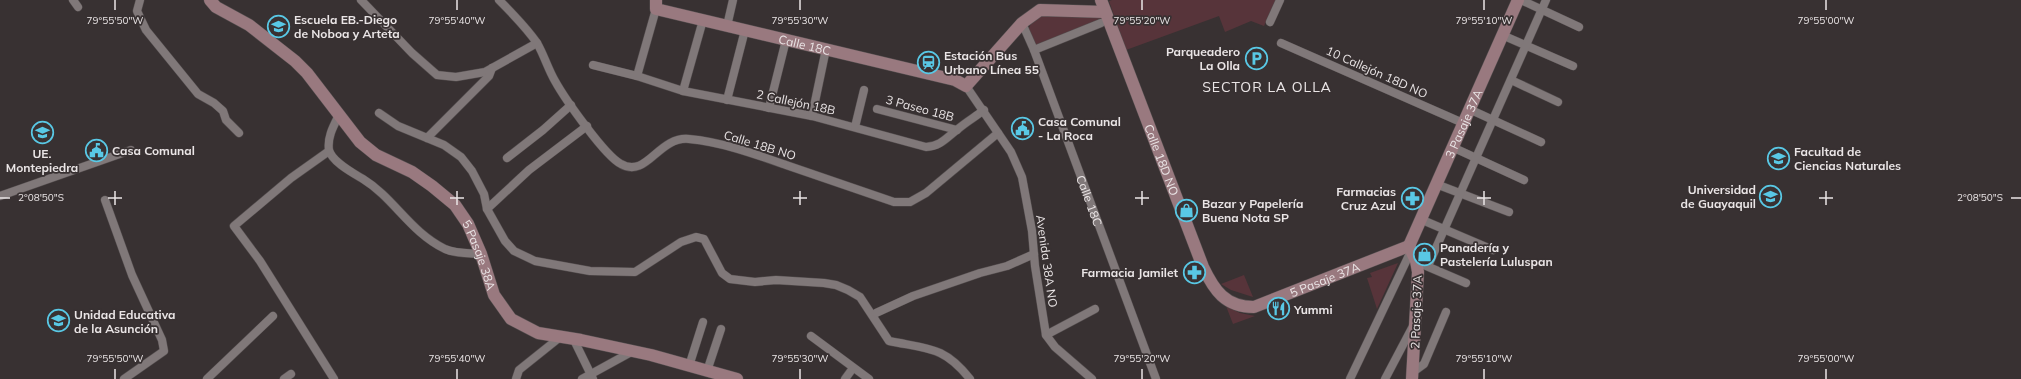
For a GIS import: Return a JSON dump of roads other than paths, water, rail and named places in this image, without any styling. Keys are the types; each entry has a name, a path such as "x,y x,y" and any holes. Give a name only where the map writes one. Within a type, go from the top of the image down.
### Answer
{"street":[{"path":"140,0 137,11 146,30 198,94 214,103 223,111 226,120 239,133"},
{"name":"5 Pasaje 38A","path":"210,0 216,7 249,25 295,61 307,73 360,142 376,155 412,172 432,186 454,205 468,224 481,254 494,295 511,319 538,333 633,351 738,379"},
{"path":"361,0 412,53 437,75 456,77 485,72 537,44"},
{"name":"Calle 18B NO","path":"499,0 521,22 537,44 555,81 571,105 611,157 621,165 632,168 641,166 668,142 678,139 689,139 740,149 894,202 910,202 926,193 998,133"},
{"path":"727,26 733,0"},
{"name":"Calle 18D NO","path":"1101,0 1103,18 1211,284 1217,293 1240,306"},
{"path":"1270,22 1280,0"},
{"path":"1519,0 1580,27"},
{"name":"3 Pasaje 37A","path":"1412,253 1420,220 1519,0"},
{"path":"1428,266 1546,0"},
{"path":"637,76 656,4"},
{"name":"Calle 18C","path":"656,4 703,20 955,80 966,86"},
{"path":"998,133 984,110 966,86 1022,23 1040,10 1103,18"},
{"path":"1034,50 1103,18"},
{"path":"683,91 703,20"},
{"name":"Calle 18C","path":"1022,23 1034,50 1156,379"},
{"path":"727,100 745,30"},
{"path":"1502,35 1573,66"},
{"path":"769,108 786,40"},
{"name":"10 Callejón 18D NO","path":"1282,43 1463,123"},
{"path":"812,116 826,49"},
{"name":"2 Callejón 18B","path":"593,65 637,76 683,91 812,116 926,147 936,146 944,142 957,130 984,110"},
{"path":"427,138 489,76 492,68"},
{"path":"1511,80 1558,102"},
{"path":"855,127 864,90"},
{"path":"507,158 543,130 571,105"},
{"name":"3 Paseo 18B","path":"876,108 957,130"},
{"path":"1470,109 1541,142"},
{"path":"378,113 398,126 444,145 461,156 472,171 484,194 487,209 505,241 514,251 535,261 590,271 635,272 681,242 696,237 704,239 722,273 730,279 755,282 776,280 836,285 860,298 889,341 940,351 959,364 970,379"},
{"path":"339,115 329,141 329,151 343,168 376,188 416,230 444,248 456,253 481,254"},
{"path":"487,209 529,170 588,126"},
{"name":"Avenida 38A NO","path":"998,133 1011,152 1022,177 1032,232 1046,335"},
{"path":"1452,147 1524,180"},
{"path":"0,196 131,150"},
{"path":"329,151 291,178 234,226 260,261 334,379"},
{"path":"1436,184 1508,212"},
{"path":"105,200 132,275 162,340 164,351 124,379"},
{"path":"1420,220 1493,250"},
{"path":"1350,379 1412,253 1428,266 1466,283"},
{"name":"5 Pasaje 37A","path":"1240,306 1254,307 1412,253"},
{"name":"2 Pasaje 37A","path":"1412,253 1418,272 1413,376"},
{"path":"876,313 913,296 980,273 1008,266 1034,254"},
{"path":"1092,379 1055,347 1046,335 1095,309"},
{"path":"1413,376 1424,364 1446,312"},
{"path":"207,379 273,316"},
{"path":"689,366 703,322"},
{"path":"1385,379 1416,322"},
{"path":"707,371 721,329"},
{"path":"812,336 869,379"},
{"path":"516,379 519,370 559,338"},
{"path":"574,340 592,377"},
{"path":"582,379 592,377 633,351"},
{"path":"845,379 854,368"},
{"path":"284,379 291,374"}],"place":[{"name":"Escuela EB.-Diego de Noboa y Arteta","path":"279,26"},
{"name":"Parqueadero La Olla","path":"1256,58"},
{"name":"Estación Bus Urbano Línea 55","path":"929,62"},
{"name":"Casa Comunal - La Roca","path":"1023,128"},
{"name":"UE. Montepiedra","path":"42,132"},
{"name":"Casa Comunal","path":"97,150"},
{"name":"Facultad de Ciencias Naturales","path":"1778,158"},
{"name":"Universidad de Guayaquil","path":"1771,196"},
{"name":"Farmacias Cruz Azul","path":"1412,198"},
{"name":"Bazar y Papelería Buena Nota SP","path":"1187,210"},
{"name":"Panadería y Pastelería Luluspan","path":"1425,254"},
{"name":"Farmacia Jamilet","path":"1194,272"},
{"name":"Yummi","path":"1278,309"},
{"name":"Unidad Educativa de la Asunción","path":"58,321"}],"district":[{"name":"SECTOR LA OLLA","path":"1267,87"}]}
